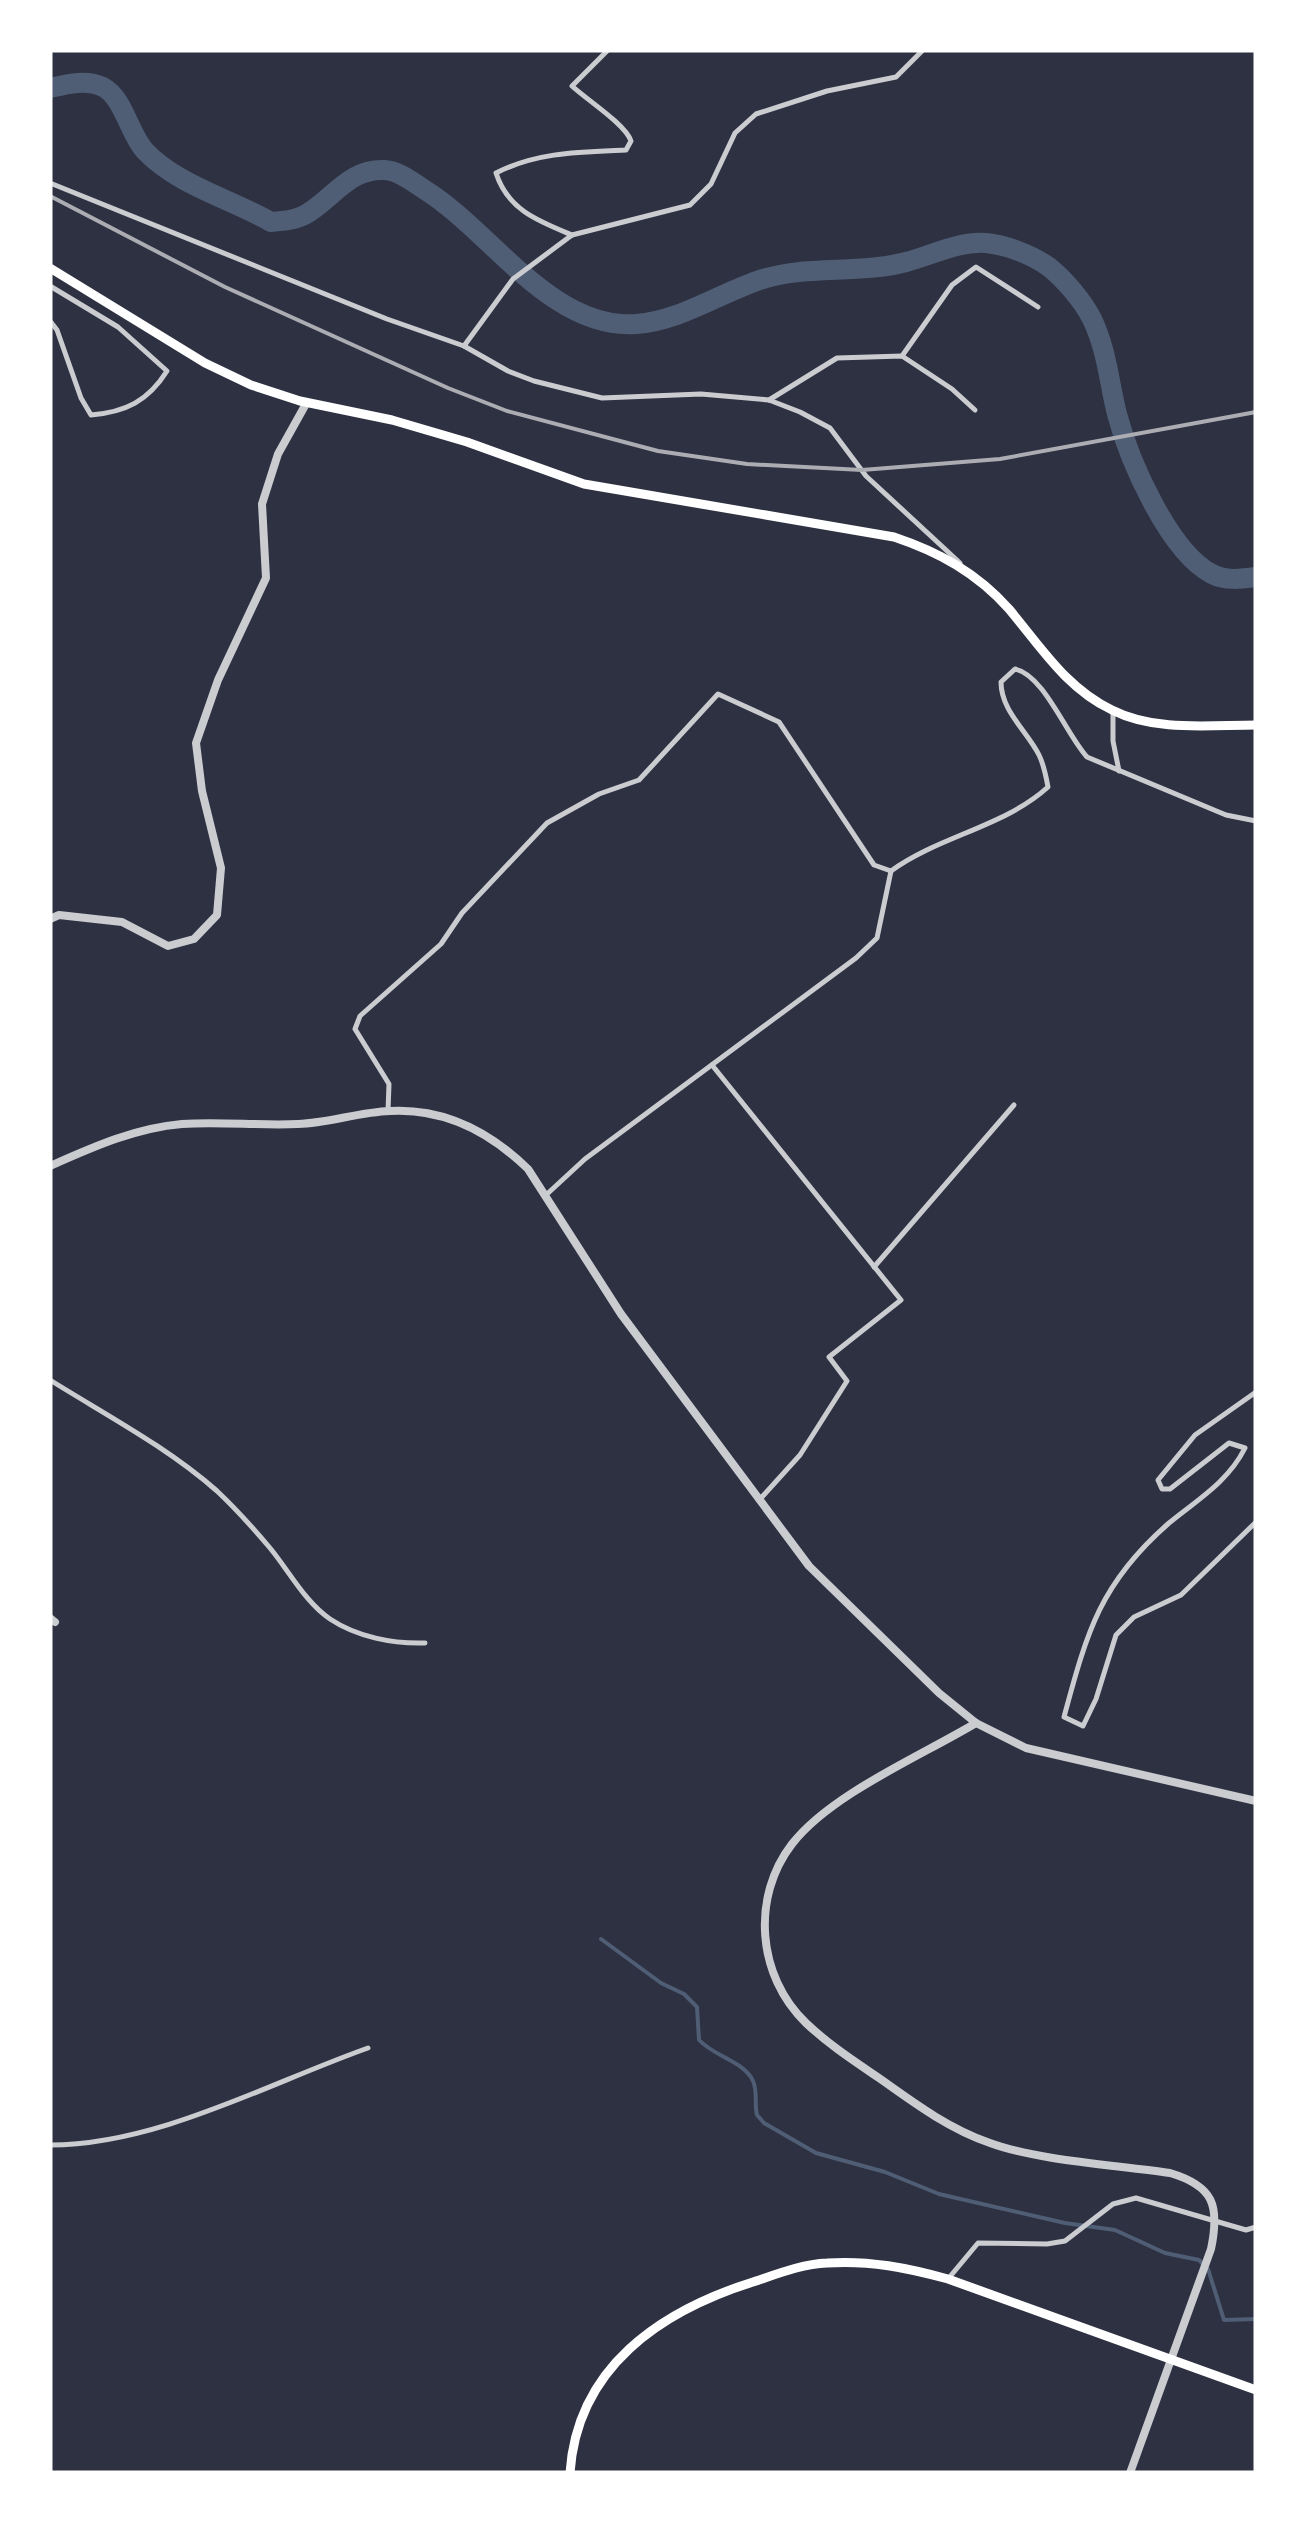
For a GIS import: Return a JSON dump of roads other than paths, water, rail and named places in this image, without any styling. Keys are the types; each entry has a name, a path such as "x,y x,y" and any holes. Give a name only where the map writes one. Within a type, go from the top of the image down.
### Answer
{"main road":[{"path":"50,268 205,364 251,385 467,442 584,484 894,537 931,549 973,575 1007,607 1058,671 1114,711 1150,722 1256,724"},
{"path":"570,2473 572,2451 586,2409 608,2372 633,2343 694,2303 763,2278 822,2263 882,2264 948,2278 1256,2390"}],"street":[{"path":"572,235 530,217 516,206 502,190 496,173 520,161 548,154 626,150 631,141 628,132 572,86 608,50"},
{"path":"464,346 514,280 572,235 690,205 711,184 735,133 756,114 827,92 896,77 924,50"},
{"path":"50,182 387,319 464,346 508,371 574,393 602,398 701,394 769,400 800,412 830,428 866,476 973,575"},
{"path":"902,356 952,285 976,267 1038,306"},
{"path":"50,286 118,327 167,370 144,399 120,412 92,414 81,398 57,330 50,322"},
{"path":"769,400 838,358 902,356 952,389 974,410"},
{"path":"50,919 59,915 122,922 168,946 194,939 217,915 221,868 202,791 196,743 218,680 266,578 262,504 278,454 306,402"},
{"path":"546,1195 584,1159 856,958 877,938 891,871 922,852 1030,803 1048,787 1039,754 1001,691 1001,682 1015,670 1026,672 1038,684 1072,742 1086,757 1226,814 1256,821"},
{"path":"388,1111 389,1084 355,1029 360,1016 442,944 462,913 547,823 599,794 639,780 718,694 780,722 874,864 891,871"},
{"path":"1114,711 1113,741 1119,771"},
{"path":"712,1065 901,1300 829,1358 847,1381 800,1455 759,1500"},
{"path":"874,1267 1014,1105"},
{"path":"50,1166 115,1139 182,1124 295,1124 388,1111 446,1118 481,1131 528,1168 622,1314 808,1566 901,1660 976,1723 1006,1740 1041,1752 1256,1801"},
{"path":"50,1380 155,1444 214,1489 329,1618 398,1644 425,1643"},
{"path":"1256,1392 1196,1435 1158,1480 1162,1490 1170,1489 1229,1443 1245,1448 1238,1462 1198,1504 1171,1522 1122,1570 1091,1624 1064,1716 1083,1726 1096,1699 1116,1634 1134,1617 1181,1595 1256,1522"},
{"path":"976,1723 853,1794 794,1841 778,1865 768,1892 765,1943 782,1994 804,2022 966,2134 994,2145 1191,2180 1204,2190 1216,2222 1211,2248 1130,2473"},
{"path":"50,2144 74,2145 121,2137 196,2114 368,2048"},
{"path":"948,2278 978,2243 1065,2242 1113,2204 1136,2198 1246,2230 1256,2226"}],"waterway":[{"path":"50,88 83,83 103,87 116,99 139,144 158,163 271,222 304,215 362,174 395,172 450,208 549,295 605,322 636,324 667,318 775,276 887,266 976,243 1019,251 1055,272 1092,319 1131,455 1166,526 1196,563 1212,574 1233,579 1256,577"},
{"path":"601,1939 661,1983 684,1994 697,2007 699,2040 749,2074 755,2089 757,2115 764,2123 816,2153 885,2172 939,2194 1065,2223 1115,2230 1165,2253 1199,2260 1208,2269 1224,2320 1256,2319"}],"railway":[{"path":"50,196 225,287 448,388 507,411 658,451 747,464 862,470 1000,459 1256,412"}]}
